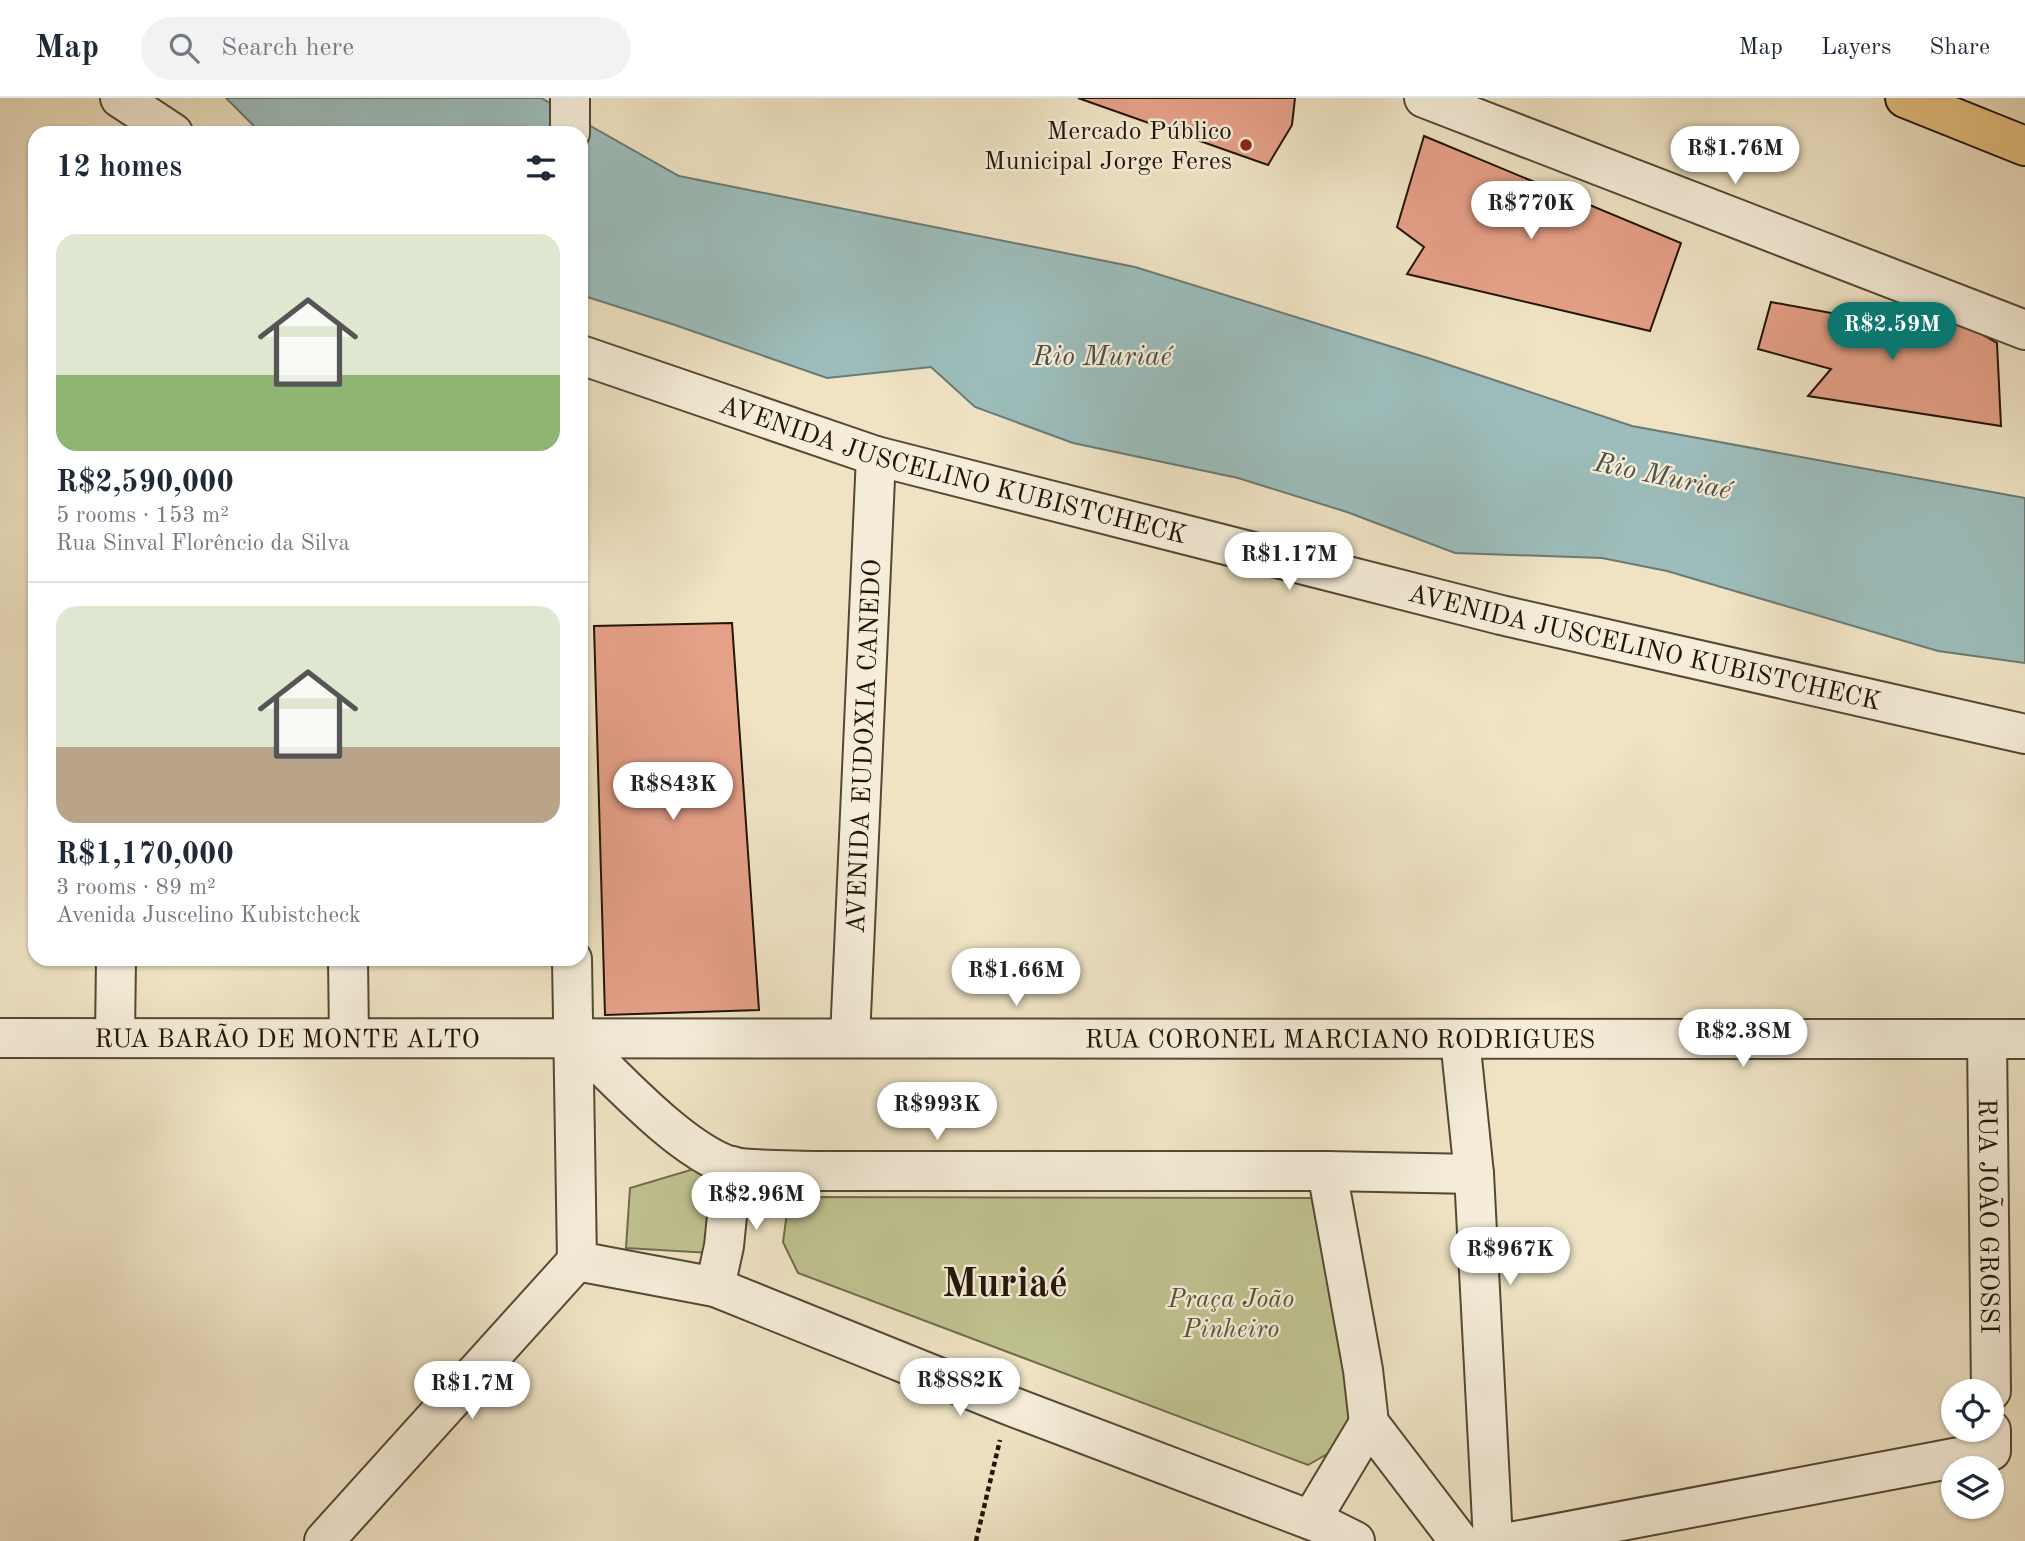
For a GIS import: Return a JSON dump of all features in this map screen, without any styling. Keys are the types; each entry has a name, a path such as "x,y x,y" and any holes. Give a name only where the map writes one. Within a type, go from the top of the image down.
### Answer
{"highway":[{"path":"1905,98 2025,146"}],"street":[{"path":"1424,98 2025,330"},
{"path":"124,111 157,126"},
{"name":"AVENIDA JUSCELINO KUBISTCHECK","path":"588,357 876,456 1501,615 2025,734"},
{"name":"AVENIDA EUDOXIA CANEDO","path":"850,1038 876,456"},
{"path":"115,1037 116,966"},
{"path":"348,966 349,1037"},
{"path":"324,1541 577,1261 572,966"},
{"path":"573,1037 682,1138 704,1153 732,1166 816,1171 1327,1171 1474,1174"},
{"name":"RUA CORONEL MARCIANO RODRIGUES","path":"573,1037 2025,1039"},
{"name":"RUA BARÃO DE MONTE ALTO","path":"0,1038 573,1037"},
{"path":"1460,1039 1474,1174 1493,1541"},
{"name":"RUA JOÃO GROSSI","path":"1987,1039 1991,1379"},
{"path":"715,1287 724,1246 732,1166"},
{"path":"1327,1171 1363,1370 1369,1423 1459,1541"},
{"path":"577,1261 715,1287 1008,1405 1311,1520 1355,1541"},
{"path":"1311,1520 1369,1423"},
{"path":"1516,1541 1986,1442"}],"path":[{"path":"976,1541 1008,1405"}],"green space":[{"path":"704,1166 710,1253 626,1248 630,1188"},
{"name":"Praça João Pinheiro","path":"789,1198 1334,1198 1357,1406 1350,1441 1308,1465 798,1273 783,1242"}],"water":[{"name":"Rio Muriaé","path":"226,98 541,98 679,176 1135,267 1428,358 1632,426 2025,498 2025,663 1938,651 1667,571 1602,558 1455,553 1347,512 1238,478 1073,443 975,407 931,367 827,378 588,297 588,126 254,126"}],"building":[{"name":"Mercado Público Municipal Jorge Feres","path":"1078,98 1295,98 1292,125 1268,165"},
{"path":"1424,136 1681,243 1650,331 1407,274 1424,247 1397,227"},
{"path":"1771,302 1842,315 1872,326 1890,312 1947,334 1958,321 1997,343 2001,426 1808,396 1831,369 1758,349"},
{"path":"732,623 759,1010 605,1015 594,626"}],"place":[{"name":"Mercado Público Municipal Jorge Feres","path":"1246,145"}],"district":[{"name":"Muriaé","path":"1005,1282"}]}
